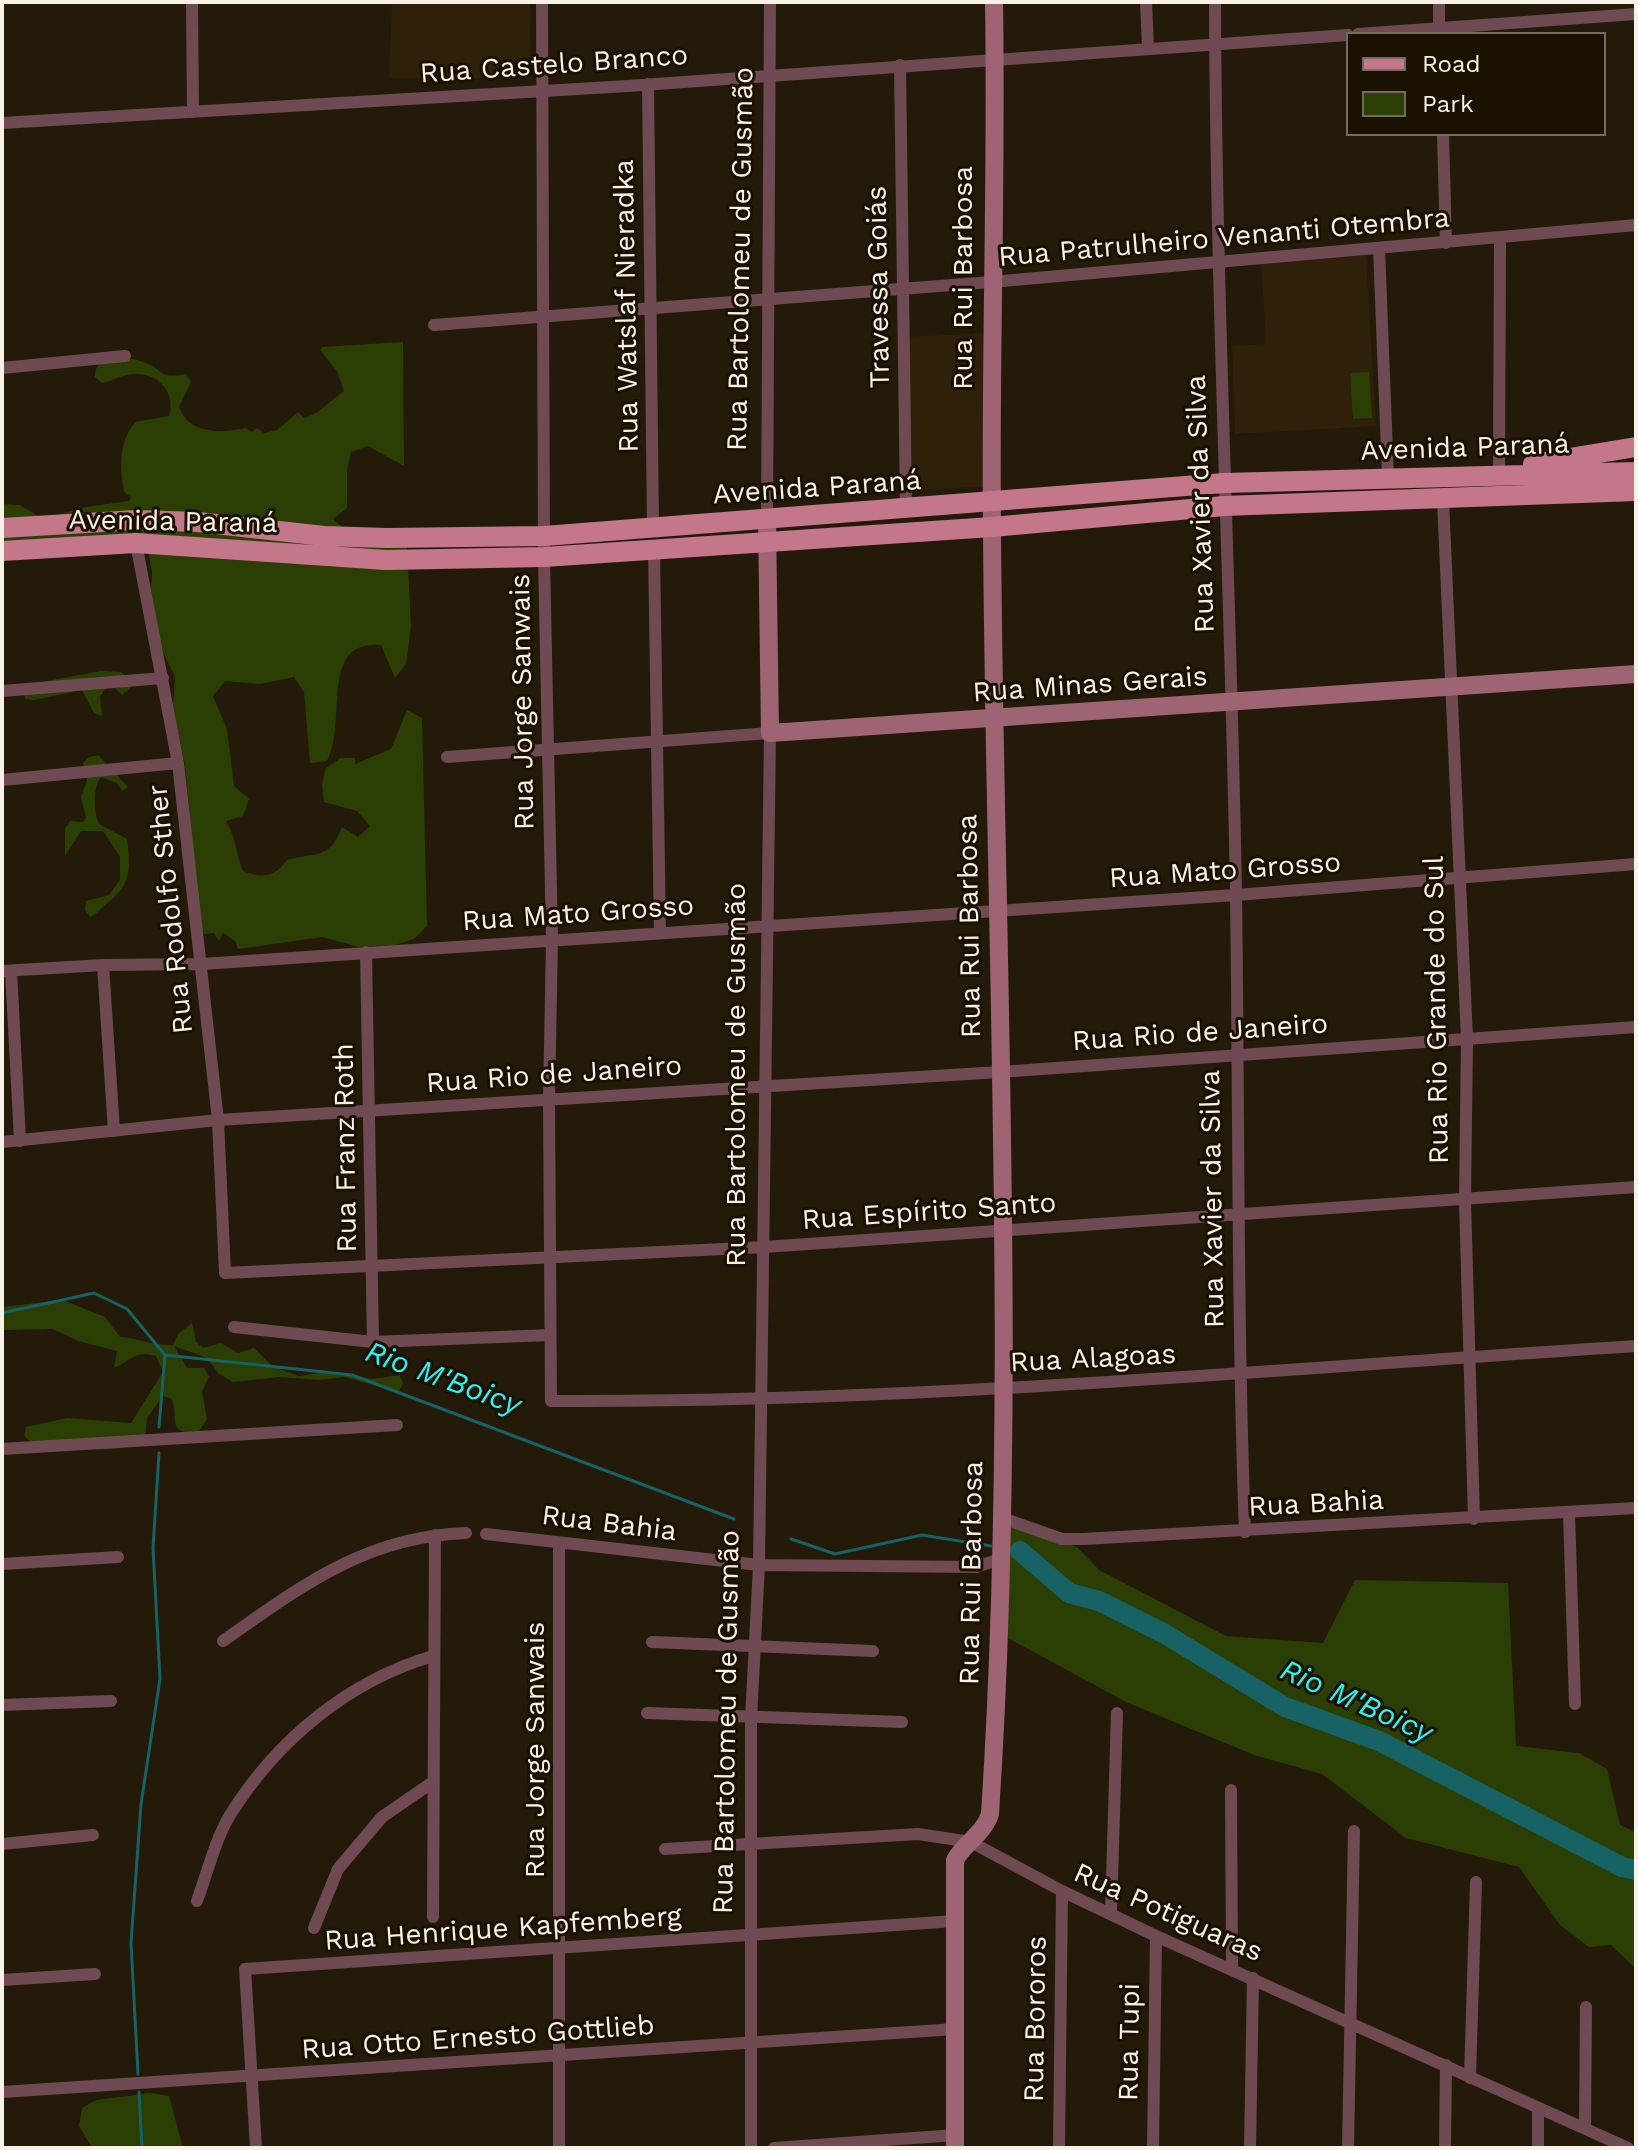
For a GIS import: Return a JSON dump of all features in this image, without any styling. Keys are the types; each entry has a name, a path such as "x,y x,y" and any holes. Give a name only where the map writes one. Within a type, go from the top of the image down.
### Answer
{"main road":[{"path":"1471,475 1636,447"},
{"name":"Avenida Paraná","path":"2,528 136,520 198,522 324,536 544,536 1224,483 1636,472"},
{"name":"Avenida Paraná","path":"2,551 136,543 386,560 544,557 992,527 1224,506 1636,491"}],"street":[{"path":"192,2 193,112"},
{"name":"Rua Jorge Sanwais","path":"542,2 544,557 552,939 549,1100 551,1401"},
{"name":"Rua Bartolomeu de Gusmão","path":"751,2148 751,1719 759,1565 764,1247 764,926 770,733 765,300 770,2"},
{"name":"Rua Rui Barbosa","path":"956,2142 955,1860 985,1829 990,1814 999,1673 1002,1518 1004,1387 992,527 994,2"},
{"path":"1146,2 1148,47"},
{"name":"Rua Xavier da Silva","path":"1215,2 1218,262 1236,895 1239,1375 1245,1532"},
{"path":"1439,2 1439,31"},
{"path":"1412,32 1636,14"},
{"name":"Rua Castelo Branco","path":"2,123 648,84 1346,35"},
{"name":"Travessa Goiás","path":"900,65 906,509"},
{"name":"Rua Watslaf Nieradka","path":"648,84 653,528"},
{"path":"1443,136 1446,243"},
{"name":"Rua Patrulheiro Venanti Otembra","path":"434,325 991,282 1636,225"},
{"path":"1499,468 1500,238"},
{"path":"1379,248 1388,478"},
{"path":"2,368 125,356"},
{"name":"Rua Rio Grande do Sul","path":"1443,500 1467,1039 1465,1200 1474,1519"},
{"name":"Rua Rodolfo Sther","path":"136,543 178,763 218,1120 225,1273"},
{"path":"654,551 660,933"},
{"name":"Rua Minas Gerais","path":"447,757 1636,674"},
{"path":"2,691 163,678"},
{"path":"2,780 178,763"},
{"name":"Rua Mato Grosso","path":"7,971 103,965 202,964 1236,895 1636,864"},
{"name":"Rua Franz Roth","path":"366,952 373,1342"},
{"path":"103,965 114,1131"},
{"path":"7,971 20,1141"},
{"name":"Rua Rio de Janeiro","path":"2,1142 218,1120 1000,1072 1636,1027"},
{"name":"Rua Espírito Santo","path":"225,1273 764,1247 1636,1187"},
{"path":"234,1327 373,1342 550,1335"},
{"name":"Rua Alagoas","path":"551,1401 761,1399 1004,1387 1239,1375 1636,1346"},
{"path":"2,1449 397,1425"},
{"name":"Rua Bahia","path":"1002,1518 1062,1539 1245,1532 1636,1508"},
{"path":"1569,1513 1575,1704"},
{"path":"223,1641 312,1578 396,1542 466,1533"},
{"name":"Rua Bahia","path":"492,1534 759,1565 976,1567 1000,1559"},
{"path":"433,1917 435,1535"},
{"name":"Rua Jorge Sanwais","path":"559,1544 559,2148"},
{"path":"2,1564 118,1557"},
{"path":"652,1642 873,1651"},
{"path":"197,1901 229,1817 276,1754 341,1697 398,1667 433,1656"},
{"path":"2,1705 111,1701"},
{"path":"647,1713 902,1722"},
{"path":"1111,1913 1117,1713"},
{"path":"314,1928 338,1869 382,1817 433,1782"},
{"path":"1231,1790 1232,1968"},
{"path":"1348,2148 1354,1831"},
{"name":"Rua Potiguaras","path":"665,1849 918,1834 971,1842 1062,1891 1156,1936 1628,2148"},
{"path":"2,1844 93,1835"},
{"path":"1470,2078 1476,1882"},
{"name":"Rua Bororos","path":"1059,2148 1062,1891"},
{"name":"Rua Henrique Kapfemberg","path":"251,2076 245,1969 955,1921"},
{"name":"Rua Tupi","path":"1153,2148 1156,1936"},
{"path":"2,1980 95,1974"},
{"path":"1250,2148 1253,1978"},
{"path":"1585,2128 1586,2007"},
{"name":"Rua Otto Ernesto Gottlieb","path":"2,2092 560,2058 956,2029"},
{"path":"1445,2148 1446,2065"},
{"path":"251,2076 256,2148"},
{"path":"1538,2108 1538,2148"},
{"path":"774,2148 956,2142"}],"shaded area":[{"path":"392,2 530,2 531,78 389,78"},
{"path":"1366,255 1376,426 1235,434 1232,346 1266,344 1261,263"},
{"path":"984,333 985,487 906,490 905,337"}],"green space":[{"path":"403,342 404,466 368,446 351,452 347,471 347,508 333,519 362,544 407,547 411,627 406,664 395,678 381,645 361,647 349,655 338,686 333,745 327,761 310,763 304,692 294,677 260,684 225,681 213,696 227,729 234,786 249,799 243,816 226,821 243,871 256,875 268,875 287,860 327,850 342,827 358,837 370,826 357,811 324,802 322,784 326,768 341,758 355,758 355,764 391,749 407,710 422,718 427,926 414,939 395,945 359,947 322,937 238,949 235,941 223,933 219,941 214,933 204,934 200,921 185,765 173,707 175,677 162,650 151,591 152,573 147,544 6,556 2,566 2,504 20,505 43,519 86,507 129,501 131,497 124,492 122,456 129,430 135,422 169,416 171,406 161,383 146,375 127,375 102,383 95,377 97,368 108,359 135,360 169,376 186,374 191,382 179,406 183,415 198,427 216,431 246,428 252,432 257,428 264,433 277,430 298,412 304,418 314,414 344,391 337,371 320,350 322,347"},
{"path":"1369,372 1372,418 1353,419 1350,373"},
{"path":"101,671 121,672 135,684 122,695 114,687 105,689 100,697 102,716 94,713 82,690 25,699 24,690 31,684"},
{"path":"98,755 128,787 122,791 117,783 101,777 95,799 99,824 127,839 129,869 120,891 90,917 85,910 86,901 109,895 120,880 120,857 103,831 81,831 65,856 65,829 70,821 83,822 86,818 81,797 87,780 83,763 89,757"},
{"path":"63,1300 105,1317 120,1337 173,1345 178,1334 192,1323 196,1342 203,1348 221,1343 238,1353 254,1348 273,1367 299,1376 326,1372 373,1379 399,1375 403,1383 399,1392 345,1377 319,1380 280,1377 233,1382 218,1373 207,1358 174,1346 187,1368 204,1368 209,1376 202,1392 207,1419 197,1434 177,1428 172,1399 163,1396 147,1418 145,1437 136,1444 123,1448 91,1449 30,1441 24,1436 26,1427 67,1418 131,1423 163,1372 156,1356 149,1354 138,1355 114,1368 117,1351 78,1341 53,1329 2,1330 2,1307"},
{"path":"1009,1527 1077,1547 1099,1570 1226,1636 1323,1643 1355,1580 1508,1583 1516,1746 1579,1753 1607,1769 1620,1825 1636,1832 1636,1969 1611,1945 1589,1947 1560,1925 1519,1867 1406,1838 1322,1774 1254,1755 1126,1702 1008,1638"},
{"path":"150,2093 169,2096 183,2148 92,2148 79,2126 82,2108 96,2100"}],"waterway":[{"name":"Rio M'Boicy","path":"2,1313 94,1293 127,1309 165,1355 352,1375 734,1519"},
{"path":"159,1427 165,1355"},
{"path":"138,2074 131,1943 141,1804 160,1679 153,1548 159,1453"},
{"name":"Rio M'Boicy","path":"791,1539 835,1554 922,1535 991,1546"},
{"name":"Rio M'Boicy","path":"1020,1551 1069,1593 1099,1601 1165,1634 1285,1707 1379,1741 1622,1867 1636,1870"},
{"path":"139,2092 142,2148"}]}
